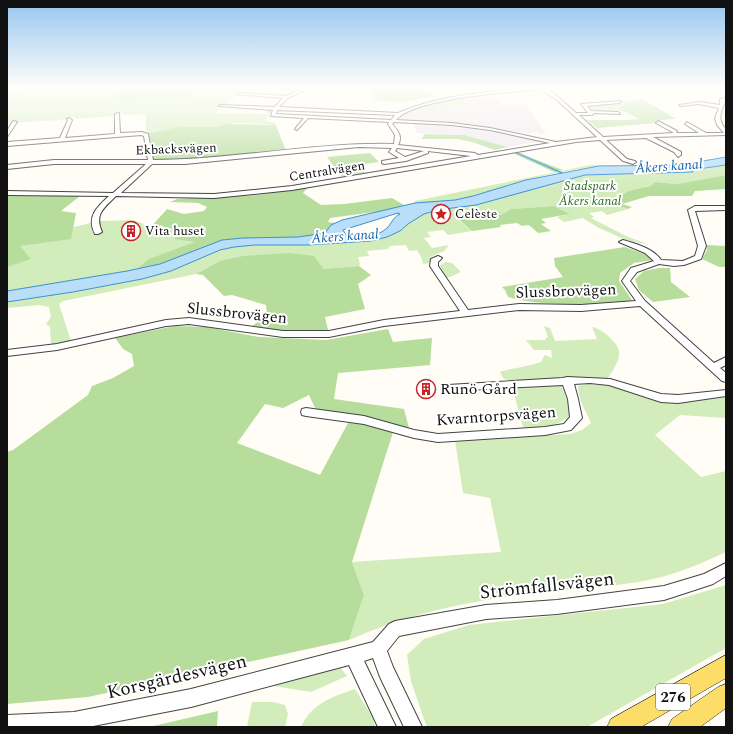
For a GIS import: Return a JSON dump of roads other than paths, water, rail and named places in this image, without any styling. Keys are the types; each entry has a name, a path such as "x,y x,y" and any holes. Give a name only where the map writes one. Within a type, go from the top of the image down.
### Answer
{"main road":[{"name":"276","path":"619,727 726,666"},
{"name":"276","path":"680,727 726,695"}],"street":[{"path":"62,140 69,121"},
{"path":"117,121 118,135"},
{"path":"297,129 303,121"},
{"path":"391,121 392,128 398,135 398,141 392,152 404,159"},
{"path":"408,121 490,129 542,138 555,143"},
{"path":"583,121 625,160 633,162"},
{"path":"718,121 719,125 726,133"},
{"path":"7,135 15,122"},
{"path":"658,122 675,132"},
{"path":"687,123 702,133"},
{"name":"Centralvägen","path":"610,135 675,132 726,133"},
{"path":"7,144 142,133 146,135 151,162 96,213 94,222 98,232"},
{"name":"Centralvägen","path":"7,193 207,196 244,194 292,188 481,157 555,143 601,138 702,133"},
{"name":"Centralvägen","path":"647,136 676,151 678,155"},
{"path":"344,140 346,146"},
{"name":"Ekbacksvägen","path":"7,167 54,162 151,162 211,160 346,146 394,146 466,153 481,157"},
{"name":"Ekbacksvägen","path":"384,162 404,159 429,150"},
{"path":"726,208 696,208 691,210 702,246 698,257 684,263 674,264 659,262 634,270 626,282 642,303 687,346 726,379"},
{"path":"623,242 648,252 655,256 659,262"},
{"path":"438,258 434,261 434,266 466,314"},
{"name":"Slussbrovägen","path":"7,353 57,347 166,323 189,321 283,334 329,334 384,323 519,307 581,308 642,303"},
{"path":"713,367 726,360"},
{"path":"448,388 567,380 610,382 661,398 678,399 726,393"},
{"name":"Kvarntorpsvägen","path":"306,412 364,420 414,434 438,438 545,431 566,427 576,418 573,399 567,380"},
{"name":"Strömfallsvägen","path":"378,649 395,629 486,612 557,607 664,593 708,579 726,569"},
{"path":"387,727 353,656 378,649 386,671 413,727"},
{"name":"Korsgärdesvägen","path":"7,724 74,721 191,698 353,656"}],"water":[{"name":"Åkers kanal","path":"726,157 726,165 692,170 693,172 585,175 476,205 437,210 424,214 400,231 387,237 371,241 308,245 255,245 234,247 220,250 171,271 142,279 73,292 7,302 7,291 160,264 222,240 298,237 325,233 331,225 342,220 415,203 455,200 526,180 599,166 680,165","holes":["398,213 400,214 389,226 378,234 362,237 351,236 346,235 343,230"]}],"waterway":[{"path":"517,153 562,173"}],"place":[{"name":"Celèste","path":"441,214"},
{"name":"Vita huset","path":"131,231"},
{"name":"Runö Gård","path":"426,389"}],"park label":[{"name":"Stadspark Åkers kanal","path":"590,194"}]}
